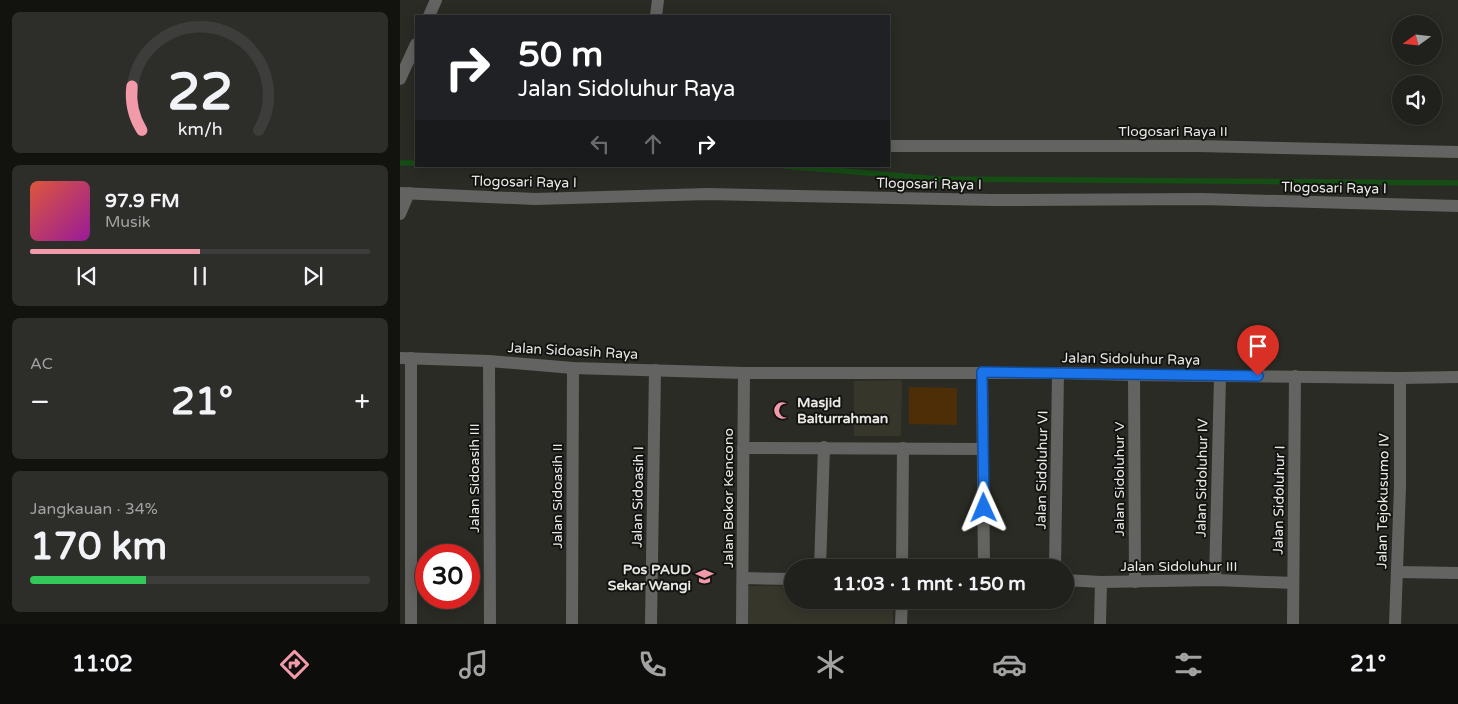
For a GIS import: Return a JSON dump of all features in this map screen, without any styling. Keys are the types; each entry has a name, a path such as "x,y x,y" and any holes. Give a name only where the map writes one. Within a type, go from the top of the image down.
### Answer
{"street":[{"path":"429,15 436,0"},
{"path":"656,15 658,0"},
{"path":"400,79 415,46"},
{"name":"Tlogosari Raya II","path":"890,146 1198,146 1458,152"},
{"path":"400,214 405,193"},
{"name":"Tlogosari Raya I","path":"405,193 536,199 708,194 992,200 1202,199 1458,206"},
{"path":"406,358 411,624"},
{"name":"Jalan Sidoasih Raya","path":"406,358 489,361 573,368 744,373"},
{"name":"Jalan Sidoasih III","path":"489,361 490,624"},
{"name":"Jalan Sidoasih II","path":"572,624 573,368"},
{"name":"Jalan Sidoasih I","path":"651,624 655,370"},
{"path":"982,372 984,559"},
{"name":"Jalan Sidoluhur Raya","path":"744,373 982,372 1400,378 1458,377"},
{"name":"Jalan Bokor Kencono","path":"742,624 744,373"},
{"name":"Jalan Sidoluhur VI","path":"1056,559 1058,373"},
{"name":"Jalan Sidoluhur V","path":"1134,375 1134,582"},
{"name":"Jalan Sidoluhur IV","path":"1215,580 1220,376"},
{"name":"Jalan Sidoluhur I","path":"1293,624 1295,376"},
{"name":"Jalan Tejokusumo IV","path":"1395,624 1400,486 1400,378"},
{"path":"820,559 824,447"},
{"path":"743,448 983,449"},
{"path":"902,559 903,448"},
{"path":"1397,572 1458,573"},
{"path":"743,578 784,579"},
{"name":"Jalan Sidoluhur III","path":"1074,580 1134,582 1215,580 1292,583"},
{"path":"1100,624 1101,582"},
{"path":"901,624 902,609"}],"shaded area":[{"path":"902,380 901,436 854,436 854,381"},
{"path":"909,387 957,388 957,425 909,424"},
{"path":"746,586 784,586 784,609 893,609 893,624 746,624"}],"waterway":[{"path":"400,163 415,163"},
{"path":"796,167 939,179 1458,183"}],"place":[{"name":"Masjid Baiturrahman","path":"783,410"},
{"name":"Pos PAUD Sekar Wangi","path":"705,577"}],"route":[{"path":"984,508 982,372 1258,376"}]}
